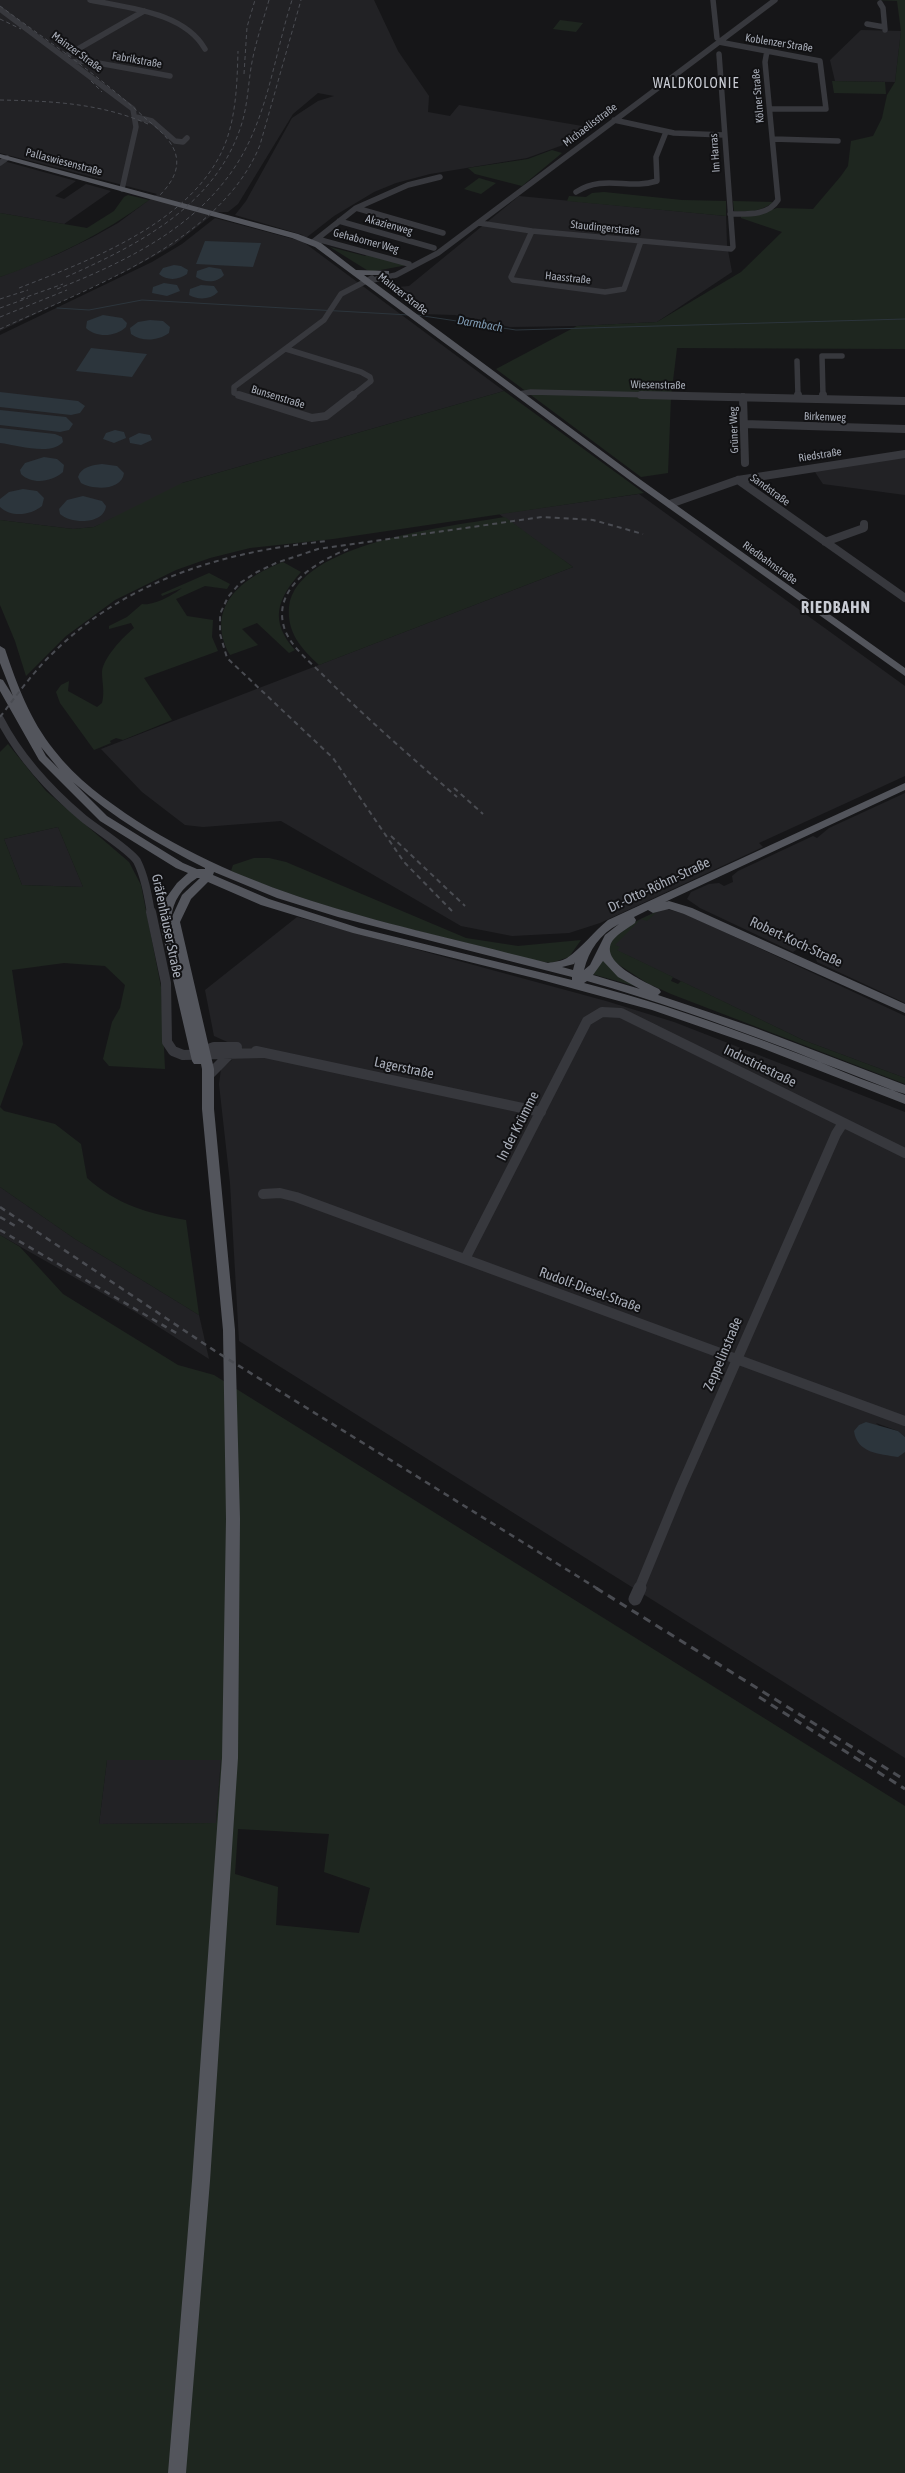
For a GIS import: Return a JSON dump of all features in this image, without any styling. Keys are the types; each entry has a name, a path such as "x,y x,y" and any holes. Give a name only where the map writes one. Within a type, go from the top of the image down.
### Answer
{"main road":[{"name":"Pallaswiesenstraße","path":"2,159 122,189"},
{"name":"Mainzer Straße","path":"122,189 315,241 418,320 647,489"},
{"path":"354,271 387,275"},
{"name":"Riedbahnstraße","path":"647,489 905,673"},
{"path":"0,649 27,718 44,746 87,790 204,873 258,887 309,905 547,967 723,1030 905,1100"},
{"path":"0,682 12,712 24,733 62,781 116,827 165,858 204,873 269,903 348,928 580,978 684,1006 905,1090"},
{"name":"Dr.-Otto-Röhm-Straße","path":"580,978 584,950 597,934 612,923 905,786"},
{"path":"165,858 176,874 178,886"},
{"path":"204,873 178,886 168,905 166,931 208,1076 208,1109"},
{"path":"177,2473 201,2181 230,1758 234,1519 229,1330 200,1025 176,936 175,922 186,897 204,873"},
{"path":"688,887 682,897 685,903 736,931"},
{"name":"Dr.-Otto-Röhm-Straße","path":"580,978 595,967 605,944 614,932 634,918 659,906 673,906"},
{"name":"Robert-Koch-Straße","path":"673,906 736,931 905,1009"},
{"path":"605,944 605,956 613,966 638,983 684,1006"},
{"path":"547,967 565,964 584,950"}],"street":[{"path":"90,0 158,15 200,38 205,49"},
{"path":"712,0 718,40"},
{"name":"Michaelisstraße","path":"368,281 416,266 438,253 718,40 775,0"},
{"path":"867,24 884,29 883,8 880,3"},
{"name":"Mainzer Straße","path":"0,9 127,103 136,117 152,121 175,141 185,140"},
{"path":"64,57 144,11"},
{"name":"Koblenzer Straße","path":"718,40 734,46 820,61 827,107 822,110 770,109"},
{"path":"706,51 719,54 726,52 734,46"},
{"name":"Kölner Straße","path":"730,214 760,212 777,203 778,195 765,62 767,51"},
{"name":"Im Harras","path":"719,54 733,247 731,249"},
{"name":"Fabrikstraße","path":"71,62 87,61 170,76"},
{"path":"122,189 122,178 136,129 136,117"},
{"path":"614,120 666,132 724,135"},
{"path":"576,192 585,186 602,182 647,184 657,181 656,157 666,132"},
{"name":"Kölner Straße","path":"773,139 838,141"},
{"name":"Akazienweg","path":"315,241 356,208 408,185 440,177"},
{"path":"106,185 122,178"},
{"name":"Akazienweg","path":"356,208 443,233"},
{"name":"Akazienweg","path":"338,221 434,248"},
{"name":"Staudingerstraße","path":"479,223 532,230 731,249"},
{"name":"Haasstraße","path":"532,230 511,277 513,280 612,292 624,289 641,241"},
{"name":"Gehaborner Weg","path":"315,241 409,264"},
{"path":"380,290 387,275"},
{"name":"Bunsenstraße","path":"286,350 361,372 370,377 371,381 326,416 318,418 312,418 234,392 234,387 286,350 328,315 341,294 355,285 368,281"},
{"path":"823,399 822,356 842,356"},
{"path":"797,361 798,398"},
{"name":"Wiesenstraße","path":"519,394 531,392 905,401"},
{"name":"Grüner Weg","path":"743,397 745,463"},
{"name":"Birkenweg","path":"744,424 905,429"},
{"name":"Riedstraße","path":"738,480 905,454"},
{"name":"Sandstraße","path":"670,504 738,480 905,598"},
{"path":"825,542 864,528 864,524"},
{"name":"Gräfenhäuser Straße","path":"0,719 11,740 41,779 82,818 136,860 145,884 166,983 167,1042 176,1054 202,1053"},
{"name":"In der Krümme","path":"465,1259 587,1021 592,1015 600,1012"},
{"name":"Industriestraße","path":"600,1012 621,1014 905,1153"},
{"path":"200,1025 204,1036 211,1043 234,1050"},
{"path":"208,1076 234,1050"},
{"name":"Lagerstraße","path":"202,1053 234,1050 262,1053 541,1112"},
{"name":"Zeppelinstraße","path":"635,1599 737,1359 836,1134 843,1123"},
{"name":"Rudolf-Diesel-Straße","path":"263,1194 280,1193 296,1197 905,1420"}],"shaded area":[{"path":"0,0 374,0 398,51 429,96 428,112 450,116 459,105 588,127 574,141 527,158 430,174 396,183 374,192 334,216 302,241 504,391 182,483 115,557 111,520 94,527 73,529 0,520 0,335 152,262 182,244 215,218 297,240 303,235 235,215 246,201 292,118 318,101 334,96 318,93 293,114 238,204 228,212 216,212 174,245 131,269 0,331 0,277 58,254 93,237 118,223 157,194 0,153"},
{"path":"874,0 905,0 905,349 677,348 671,397 668,473 641,477 496,369 577,326 657,322 741,272 782,232 741,218 741,216 759,214 777,208 813,209 848,166 851,141 873,136 882,118 887,95 895,82 901,31 897,1"},
{"path":"560,20 583,23 576,32 553,29"},
{"path":"861,30 901,31 895,82 835,81 830,60"},
{"path":"832,81 885,82 886,94 834,93"},
{"path":"552,150 562,153 522,186 475,174 468,168 528,159"},
{"path":"0,160 76,181 55,196 64,199 86,184 111,191 64,224 0,213"},
{"path":"479,178 496,183 481,194 464,189"},
{"path":"604,192 682,200 726,201 726,216 567,201 569,196 586,197 592,193"},
{"path":"128,195 149,200 114,224 78,244 40,262 0,277 0,213 87,228 114,211 124,197"},
{"path":"519,196 726,216 727,245 732,272 657,322 577,326 510,327 455,315 421,314 388,288 409,286"},
{"path":"733,201 773,202 755,211 744,212 734,211"},
{"path":"205,241 261,243 253,267 196,264"},
{"path":"330,247 365,256 368,254 407,265 370,272"},
{"path":"174,265 188,270 187,274 173,279 159,274 163,268"},
{"path":"209,267 221,269 224,275 218,280 211,281 196,277 197,271"},
{"path":"164,283 177,285 180,291 167,296 152,293 153,287"},
{"path":"201,285 214,286 218,292 211,297 204,298 196,298 189,295 190,289"},
{"path":"103,315 122,318 127,323 126,327 117,333 106,335 100,335 86,328 87,321"},
{"path":"150,320 163,321 170,327 169,333 160,338 150,340 135,337 131,334 130,328 138,322"},
{"path":"91,348 147,354 132,377 76,371"},
{"path":"504,391 644,493 333,539 250,548 210,558 176,570 115,600 66,636 26,676 15,641 0,605 0,520 73,529 94,527 182,483"},
{"path":"0,392 78,401 85,406 80,413 71,415 0,407"},
{"path":"0,410 66,417 73,424 69,430 60,432 0,425"},
{"path":"0,428 55,434 62,437 63,442 58,446 42,449 0,443"},
{"path":"115,430 124,432 126,438 114,443 103,439 106,433"},
{"path":"139,433 150,435 152,440 141,445 130,443 129,438"},
{"path":"905,455 905,495 823,484 813,469"},
{"path":"44,457 57,459 64,465 63,472 53,478 42,481 31,480 21,474 20,470 25,463"},
{"path":"102,464 117,466 124,473 122,479 113,486 99,488 81,483 78,477 84,469"},
{"path":"23,489 37,491 44,498 42,506 21,514 10,513 0,507 0,499 9,492"},
{"path":"639,494 905,686 905,776 759,843 763,847 600,923 569,933 512,936 461,926 281,821 203,827 185,825 142,792 101,749 573,567 499,514"},
{"path":"83,496 102,501 106,506 100,517 93,520 79,521 60,514 59,509 67,500"},
{"path":"505,517 573,567 319,665 296,639 290,625 289,607 298,585 319,567 347,552 380,541 416,532"},
{"path":"283,562 301,572 286,592 279,610 279,620 282,629 295,650 289,653 257,623 242,629 258,645 230,655 223,638 221,623 224,609 231,597 241,586 253,577"},
{"path":"209,573 230,584 227,589 205,586 176,599 187,616 213,620 212,637 218,651 144,678 172,720 123,740 116,738 110,741 111,743 94,750 60,703 56,692 61,685 69,681 68,691 97,707 102,703 103,699 103,666 119,642 134,628 131,623 109,629 109,626 127,617 142,604 152,603 174,594 182,588 162,596 161,594"},
{"path":"8,744 46,791 129,862 141,885 161,987 165,1069 109,1066 103,1059 112,1022 120,1008 125,985 105,966 64,963 12,970 23,1044 0,1107 0,752","holes":["58,827 83,887 22,885 4,839"]},
{"path":"905,793 905,1003 817,962 815,956 799,948 793,952 700,908 687,899 691,892 709,884 719,883 724,886 733,882 732,876 738,871 813,836 817,838 829,828"},
{"path":"58,827 83,887 22,885 4,839"},
{"path":"254,858 269,858 286,862 466,938 518,946 581,940 569,957 551,963 401,927 344,911 231,871 233,865"},
{"path":"667,909 688,915 905,1016 905,1078 803,1040 610,947 639,920"},
{"path":"657,912 647,921 641,919 615,945 620,947 617,950 673,977 671,981 678,984 681,981 803,1040 905,1078 905,1084 671,994 647,983 613,961 609,949 611,942 616,936 633,923 642,918"},
{"path":"297,917 606,1001 674,1022 905,1112 905,1437 898,1431 876,1423 905,1452 905,1758 239,1341 230,1183 219,1084 221,1069 232,1060 232,1044 214,1036 205,990"},
{"path":"602,957 642,988 592,974"},
{"path":"0,1107 4,1111 55,1124 81,1144 87,1178 98,1187 121,1201 146,1211 186,1220 199,1315 75,1239 0,1187"},
{"path":"0,1187 75,1239 199,1315 209,1359 137,1313 0,1235"},
{"path":"0,1235 20,1247 63,1294 178,1365 214,1375 905,1806 905,2473 0,2473","holes":["107,1760 221,1760 216,1823 99,1824","238,1829 329,1834 324,1872 370,1888 359,1933 276,1925 278,1887 235,1874"]},
{"path":"866,1422 898,1431 905,1437 905,1452 898,1457 877,1453 864,1448 859,1444 854,1431 859,1425"},
{"path":"107,1760 221,1760 216,1823 99,1824"}],"waterway":[{"name":"Darmbach","path":"57,308 89,310 142,300 409,315"},
{"name":"Darmbach","path":"417,315 516,330 905,319"}],"railway":[{"path":"244,74 247,27 255,0"},
{"path":"66,277 120,251 171,220 213,179 229,154 241,126 254,54 269,0"},
{"path":"57,289 141,250 192,215 214,194 233,169 249,142 256,125 268,90 292,0"},
{"path":"0,329 73,297 149,258 184,235 215,209 241,179 260,145 301,0"},
{"path":"0,6 92,74 166,137 173,147 177,164 174,176 159,196"},
{"path":"0,19 21,29"},
{"path":"19,288 74,266 130,239 157,223 181,204 201,183 218,159 229,134 236,93 238,51"},
{"path":"91,81 102,92"},
{"path":"0,100 57,102 94,107 148,124"},
{"path":"21,299 63,284"},
{"path":"0,299 28,290"},
{"path":"0,317 67,290"},
{"path":"0,308 28,298"},
{"path":"452,911 404,862 333,758 227,658 220,634 220,614 228,597 240,583 257,572 276,563 318,549 542,517 593,520 643,534"},
{"path":"0,717 39,668 82,627 113,606 146,588 180,573 216,561 253,552 328,541"},
{"path":"348,549 311,568 291,588 285,600 282,613 287,634 300,652 338,690 388,737 457,797"},
{"path":"454,788 483,814"},
{"path":"391,836 465,906"},
{"path":"0,1207 215,1351 598,1589"},
{"path":"0,1217 17,1227"},
{"path":"0,1230 178,1334"},
{"path":"596,1588 905,1780"},
{"path":"759,1697 905,1789"}],"district":[{"name":"WALDKOLONIE","path":"696,84"},
{"name":"RIEDBAHN","path":"836,608"}]}
